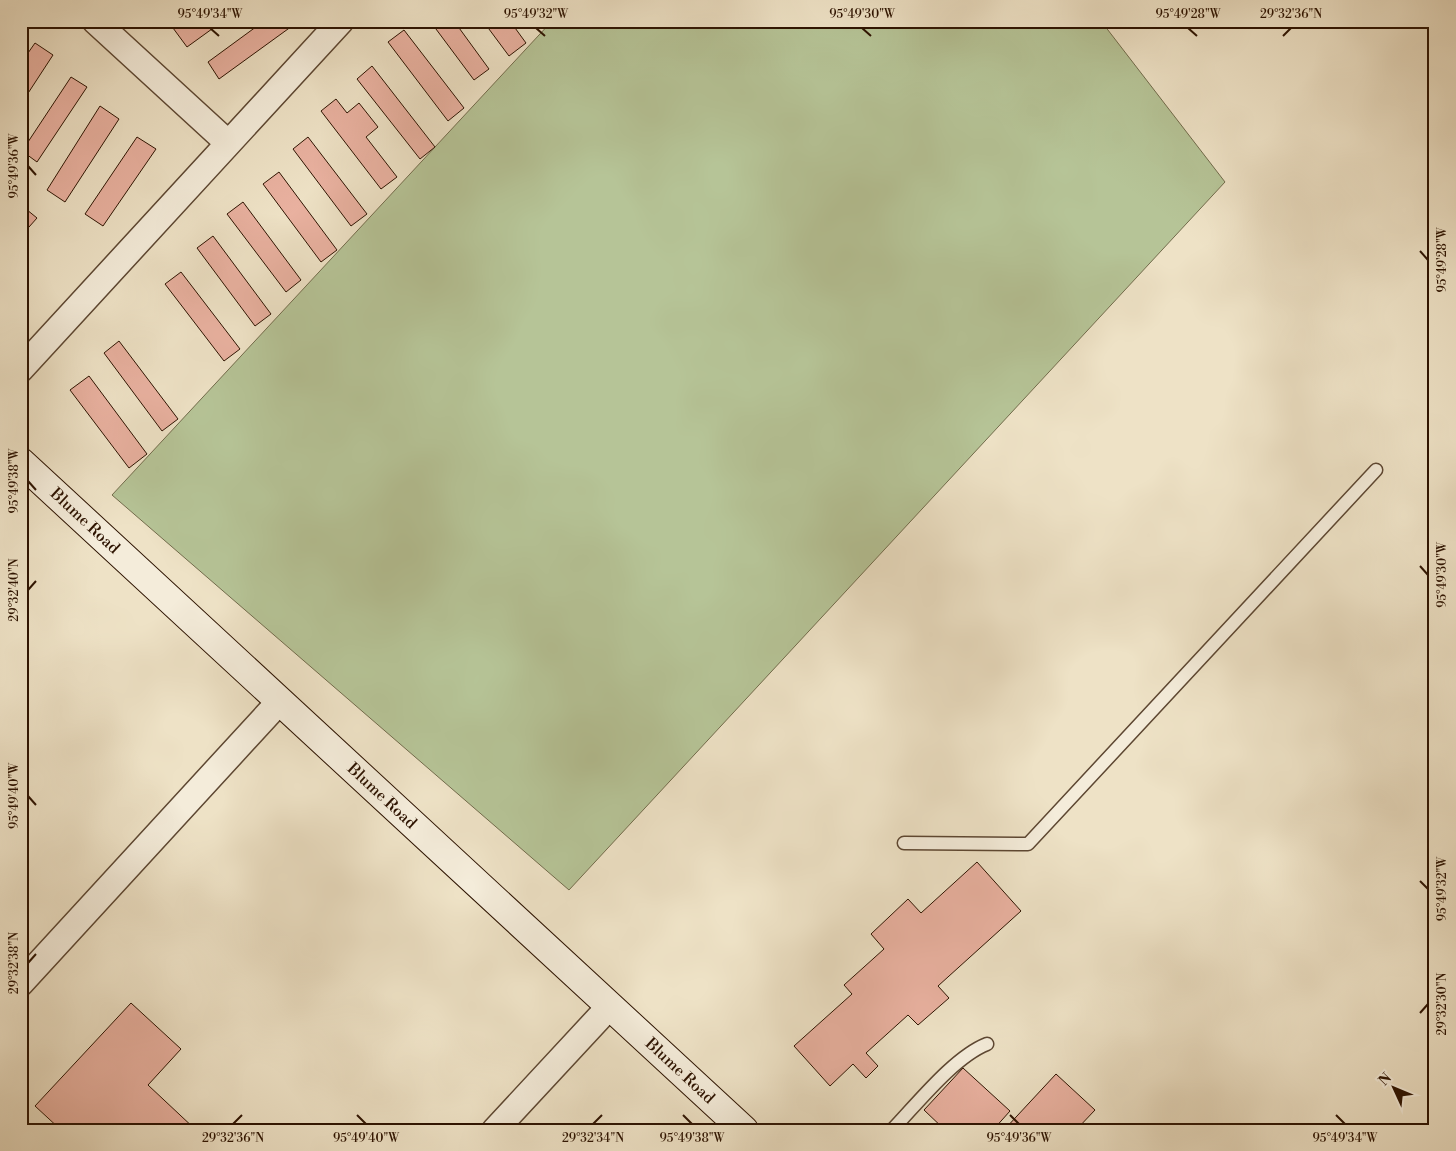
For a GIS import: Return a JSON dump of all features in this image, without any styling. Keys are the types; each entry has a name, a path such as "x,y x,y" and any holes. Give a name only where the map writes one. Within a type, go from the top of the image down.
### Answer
{"street":[{"path":"95,21 228,143"},
{"path":"21,369 341,21"},
{"name":"Blume Road","path":"21,462 744,1130"},
{"path":"21,983 280,701"},
{"path":"495,1130 610,1006"}],"lane":[{"path":"904,843 1028,844 1376,470"},
{"path":"892,1130 962,1059 976,1048 987,1044"}],"green space":[{"path":"552,21 1101,21 1225,182 569,890 112,495"}],"building":[{"path":"182,21 223,21 187,47 173,28"},
{"path":"264,21 299,21 219,79 208,62"},
{"path":"430,21 454,21 489,69 474,80"},
{"path":"483,21 510,21 526,43 509,56"},
{"path":"404,30 464,108 448,121 388,42"},
{"path":"35,43 53,55 21,104 21,63"},
{"path":"372,66 435,147 420,159 357,79"},
{"path":"71,77 87,87 37,162 22,151"},
{"path":"336,99 347,113 359,103 378,127 366,137 397,177 381,189 321,111"},
{"path":"100,106 119,119 65,202 47,190"},
{"path":"137,137 156,149 103,226 85,214"},
{"path":"308,137 367,214 351,226 293,149"},
{"path":"279,172 337,250 321,262 263,184"},
{"path":"243,202 301,280 286,292 227,214"},
{"path":"21,205 37,218 21,236"},
{"path":"213,236 271,314 255,326 197,248"},
{"path":"181,272 240,349 224,361 165,284"},
{"path":"119,341 178,419 162,431 104,353"},
{"path":"89,376 147,454 129,468 70,390"},
{"path":"977,862 1021,911 938,986 949,998 918,1025 908,1015 866,1053 878,1066 866,1078 853,1064 830,1086 794,1046 852,994 844,985 884,949 871,934 908,899 921,913"},
{"path":"131,1003 181,1049 148,1085 196,1130 61,1130 35,1106"},
{"path":"963,1068 1010,1111 993,1130 945,1130 924,1110"},
{"path":"1056,1074 1095,1110 1076,1130 1004,1130"}]}
